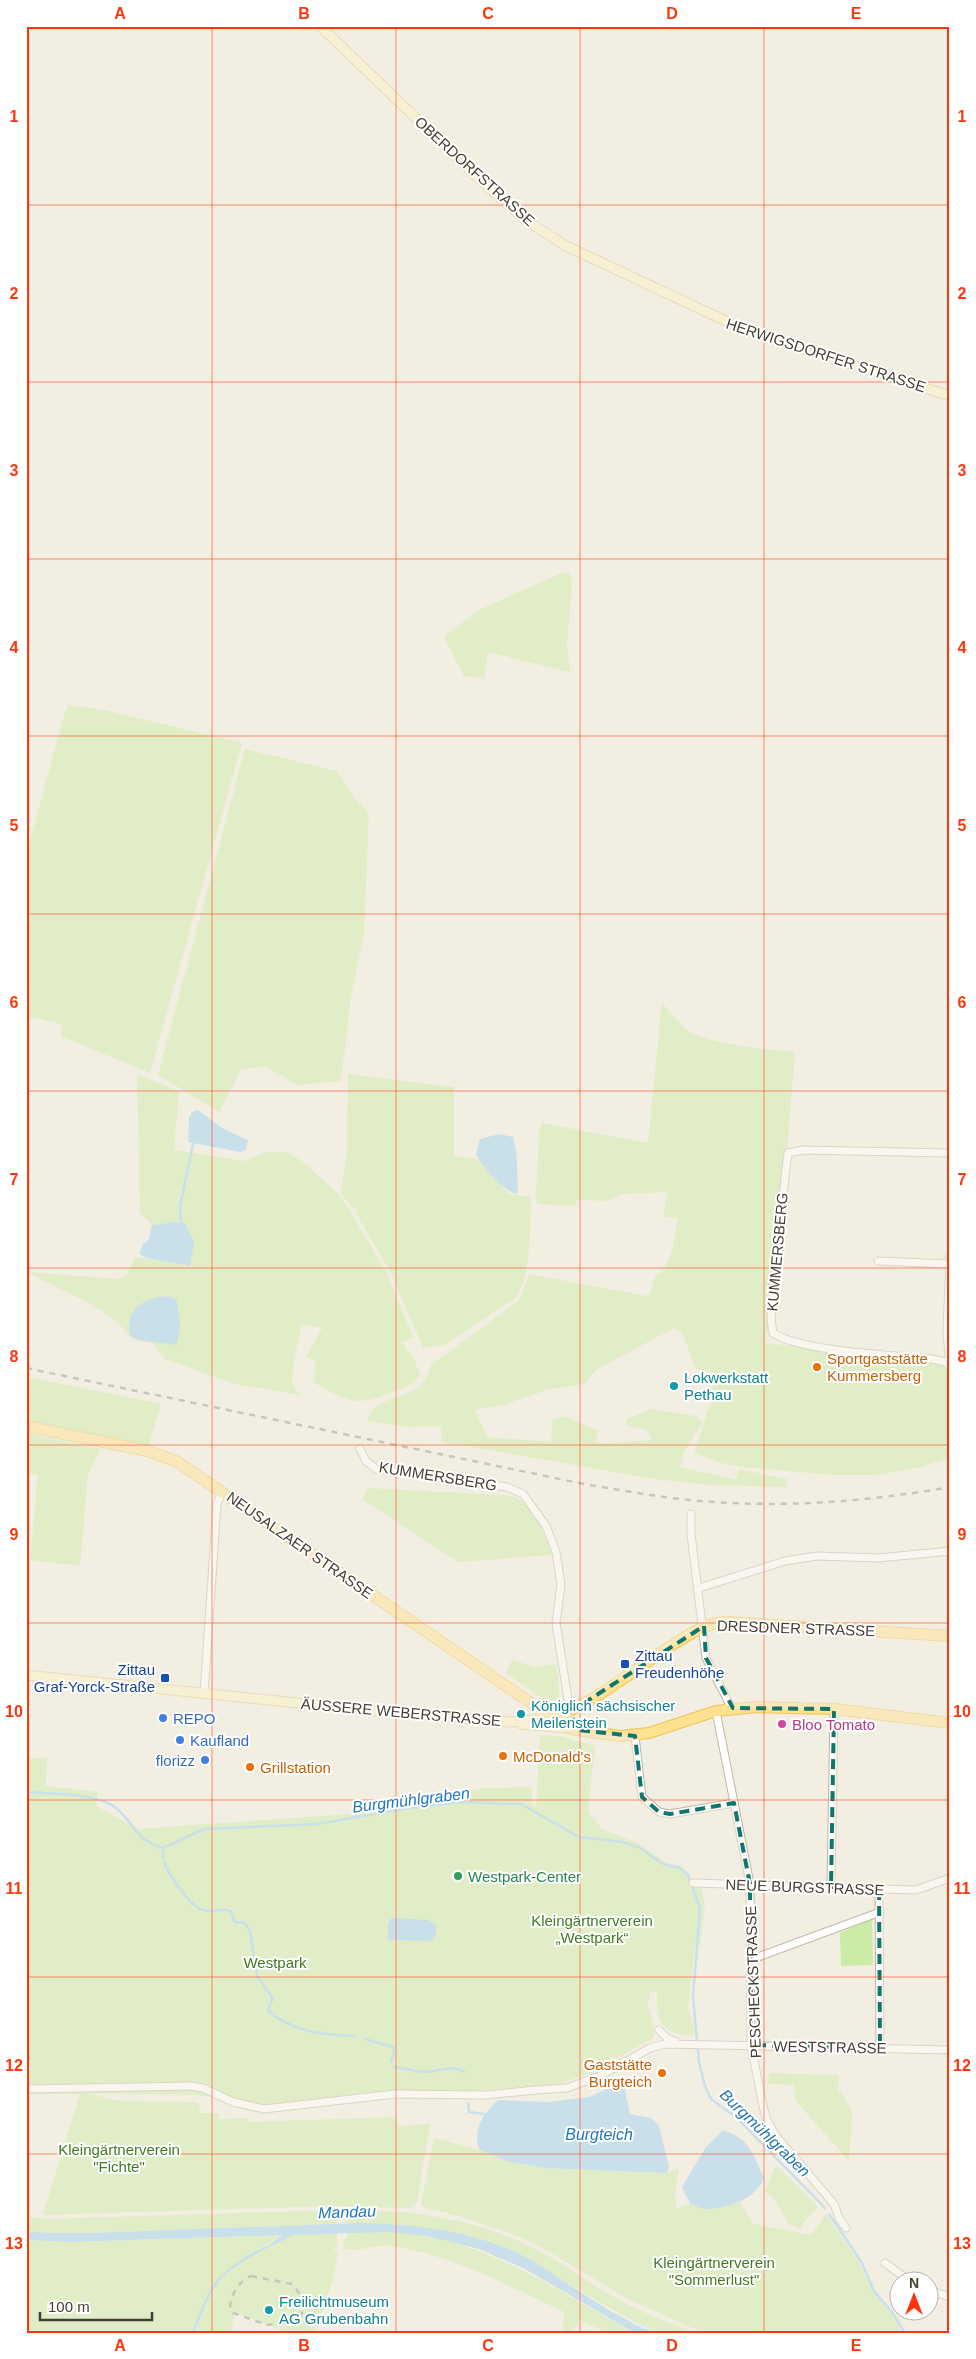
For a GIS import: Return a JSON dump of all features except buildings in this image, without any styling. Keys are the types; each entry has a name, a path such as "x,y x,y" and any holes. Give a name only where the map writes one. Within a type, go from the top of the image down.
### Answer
{"main road":[{"name":"NEUSALZAER STRASSE","path":"26,1426 166,1456 222,1491 528,1701 550,1719"},
{"name":"DRESDNER STRASSE","path":"550,1719 570,1712 704,1626 726,1622 950,1636"},
{"name":"ÄUSSERE WEBERSTRASSE","path":"550,1719 573,1729 635,1736 716,1711 757,1707 834,1709 950,1723"},
{"path":"539,1709 556,1713 570,1712 573,1729"}],"street":[{"name":"OBERDORFSTRASSE","path":"320,26 458,160 526,220 564,245 704,312"},
{"name":"HERWIGSDORFER STRASSE","path":"704,312 767,338 950,396"},
{"name":"KUMMERSBERG","path":"950,1153 803,1150 788,1153 779,1221 779,1244 771,1318 773,1333 786,1340 824,1348 932,1359 945,1362 950,1366"},
{"name":"KUMMERSBERG","path":"950,1256 947,1332 950,1366"},
{"path":"878,1261 949,1264"},
{"name":"KUMMERSBERG","path":"360,1449 366,1461 376,1469 507,1487 523,1494 544,1524 556,1552 561,1584 556,1623 570,1712"},
{"path":"204,1694 217,1504 222,1491"},
{"path":"691,1514 691,1534 704,1626 706,1658 732,1709"},
{"path":"699,1588 785,1561 817,1556 878,1558 950,1551"},
{"name":"ÄUSSERE WEBERSTRASSE","path":"26,1675 204,1694 508,1722 550,1719"},
{"path":"524,1721 530,1712 528,1701"},
{"path":"831,1887 834,1709"},
{"name":"PESCHECKSTRASSE","path":"716,1711 750,1884 751,2046 767,2120 776,2136 834,2204 839,2218 846,2228"},
{"path":"508,1722 538,1727 573,1729"},
{"path":"635,1736 642,1797 659,1812 670,1814 734,1803"},
{"name":"NEUE BURGSTRASSE","path":"694,1883 916,1890 950,1878"},
{"path":"880,1890 880,2048"},
{"path":"750,1960 880,1912"},
{"path":"659,2030 668,2039 680,2043"},
{"name":"WESTSTRASSE","path":"26,2089 191,2086 203,2088 234,2102 264,2110 395,2094 486,2095 567,2088 600,2076 650,2048 665,2044 704,2043 751,2046 950,2050"},
{"path":"885,2264 897,2272"},
{"path":"938,2293 950,2297"}],"highlighted area":[{"path":"704,1626 706,1658 733,1708 834,1709 831,1887 879,1890 880,2048 751,2045 750,1884 734,1803 670,1814 659,1812 642,1797 635,1736 577,1730 570,1712"}],"green space":[{"path":"569,572 572,582 567,644 570,672 488,652 484,679 464,676 444,637 477,611 559,574"},
{"path":"69,705 104,710 242,743 150,1073 60,1036 63,1025 33,1017 26,1025 26,856 65,712"},
{"path":"245,749 337,771 355,799 369,813 364,933 351,997 341,1081 297,1085 265,1066 241,1070 219,1112 158,1075"},
{"path":"662,1003 686,1029 708,1039 754,1048 795,1052 772,1333 766,1333 766,1343 941,1363 946,1367 950,1382 950,1458 916,1468 878,1475 833,1475 741,1467 722,1463 694,1453 710,1404 714,1378 709,1372 696,1369 682,1332 674,1328 596,1370 584,1384 547,1390 506,1404 475,1410 487,1437 551,1442 552,1420 564,1416 598,1431 596,1442 603,1444 652,1440 646,1430 626,1425 627,1419 652,1409 696,1416 703,1422 683,1454 680,1467 736,1480 739,1469 787,1479 787,1487 707,1485 655,1479 442,1442 441,1426 407,1427 367,1421 372,1411 380,1404 420,1386 427,1378 431,1365 519,1300 529,1274 646,1296 651,1292 656,1274 662,1272 672,1252 678,1219 663,1216 667,1192 621,1194 608,1201 578,1200 574,1206 537,1204 536,1193 539,1131 542,1123 648,1143"},
{"path":"137,1074 179,1091 174,1150 245,1161 265,1152 288,1152 308,1166 338,1194 387,1273 413,1337 402,1343 414,1359 420,1375 415,1381 403,1388 371,1400 352,1400 335,1394 313,1382 316,1361 306,1357 322,1328 301,1324 292,1376 293,1386 300,1395 234,1384 165,1359 153,1343 138,1341 130,1336 116,1321 91,1304 26,1272 120,1279 127,1274 135,1257 186,1266 175,1222 152,1225 140,1213"},
{"path":"348,1074 454,1087 454,1156 478,1159 509,1194 531,1197 529,1249 525,1276 521,1288 515,1298 444,1345 423,1348 390,1271 359,1219 356,1208 352,1208 341,1193 347,1149"},
{"path":"26,1377 161,1404 148,1448 26,1422"},
{"path":"26,1433 101,1449 88,1474 80,1566 30,1560 38,1475 26,1474"},
{"path":"368,1488 514,1496 522,1501 533,1515 542,1530 552,1555 458,1562 362,1499"},
{"path":"512,1660 535,1667 557,1664 560,1704 556,1708 506,1673"},
{"name":"Westpark","path":"540,1735 559,1736 595,1746 588,1812 603,1830 638,1843 669,1865 680,1865 702,1890 705,1905 700,1946 695,1945 688,2009 694,2028 694,2036 674,2033 663,2024 657,2010 657,1991 650,1992 648,2006 655,2033 653,2038 593,2072 563,2083 445,2093 405,2090 265,2107 234,2100 197,2095 85,2093 119,2101 193,2102 200,2104 199,2113 218,2113 218,2119 247,2118 250,2122 397,2117 398,2126 430,2124 417,2202 411,2208 331,2206 43,2215 80,2094 26,2094 26,1759 47,1757 46,1786 98,1792 96,1806 138,1829 377,1812 484,1788 532,1787 532,1805 536,1806"},
{"path":"872,1918 873,1965 841,1966 840,1933"},
{"path":"769,2073 839,2075 838,2090 842,2092 852,2112 849,2161 795,2100 794,2085 768,2084"},
{"name":"Kleingärtnerverein \"Sommerlust\"","path":"434,2138 480,2150 509,2162 545,2168 667,2173 679,2168 675,2193 676,2208 690,2204 704,2209 738,2201 754,2224 811,2235 826,2214 860,2264 874,2293 888,2309 888,2322 896,2322 902,2333 708,2333 692,2328 626,2298 539,2246 512,2234 421,2205"},
{"path":"776,2165 818,2207 802,2224 801,2229 789,2224 775,2200 765,2191"},
{"path":"337,2210 337,2224 91,2233 26,2231 26,2216 44,2219"},
{"path":"342,2210 367,2210 440,2217 464,2222 510,2237 546,2254 602,2290 633,2307 695,2333 652,2331 597,2301 529,2259 481,2240 455,2233 343,2223"},
{"path":"337,2232 338,2246 333,2251 338,2251 334,2276 316,2333 289,2333 235,2313 231,2333 26,2333 26,2240 69,2242 282,2235 263,2248 294,2235"},
{"path":"348,2232 408,2233 428,2236 485,2253 535,2277 635,2333 607,2333 580,2320 571,2333 563,2333 564,2312 501,2282 459,2264 414,2250 391,2246 356,2250 345,2249 343,2244"}],"water":[{"path":"198,1110 222,1128 248,1140 246,1150 240,1152 188,1142 189,1118 192,1112"},
{"path":"499,1134 513,1137 517,1164 518,1191 516,1194 493,1177 476,1154 480,1139"},
{"path":"175,1222 185,1223 194,1242 190,1266 147,1258 139,1254 143,1244 149,1239 152,1225"},
{"path":"169,1296 176,1299 179,1317 180,1327 176,1345 138,1340 130,1336 130,1318 138,1306 152,1299"},
{"path":"391,1918 428,1920 436,1925 436,1935 430,1941 388,1940 388,1924"},
{"name":"Burgteich","path":"623,2081 630,2114 651,2118 659,2126 669,2167 667,2173 545,2168 509,2162 480,2150 477,2136 480,2122 498,2100 548,2102 589,2097"},
{"path":"723,2130 745,2142 764,2177 755,2191 740,2201 714,2209 701,2208 690,2204 682,2187 706,2147"},
{"path":"358,2223 402,2225 447,2231 490,2242 531,2260 607,2309 655,2333 635,2333 525,2269 479,2249 427,2236 387,2232 294,2235 263,2250 282,2235 69,2242 26,2240 26,2231 91,2233"}],"waterway":[{"path":"181,1222 180,1207 193,1144"},
{"name":"Burgmühlgraben","path":"26,1792 74,1795 109,1804 124,1815 141,1836 163,1848 204,1829 318,1824 403,1809 458,1802 521,1804 579,1837 623,1842 638,1847 663,1864 680,1868 688,1875 700,1908 693,1997 699,2062 705,2086 711,2099 737,2118 825,2208"},
{"path":"163,1848 163,1858"},
{"path":"164,1862 180,1890 192,1903 206,1911 230,1911 235,1922 245,1923 250,1932 257,1976 273,1998 268,2010 297,2028 332,2035 355,2036"},
{"path":"365,2039 393,2047 394,2054 391,2062"},
{"path":"394,2067 422,2072 454,2068 465,2072"},
{"path":"468,2103 469,2112 484,2114"},
{"name":"Burgmühlgraben","path":"829,2214 862,2263 874,2291 892,2312 905,2333"},
{"path":"193,2333 205,2302 218,2281 236,2265 265,2248"}],"railway":[{"path":"26,1368 579,1483 667,1497 748,1504 815,1503 917,1493 950,1487"},
{"path":"251,2276 292,2284 302,2301 302,2311 299,2320 267,2325 233,2313 230,2303 234,2292 242,2282 251,2276"}],"place":[{"name":"Sportgaststätte Kummersberg","path":"817,1367"},
{"name":"Lokwerkstatt Pethau","path":"674,1386"},
{"name":"Zittau Freudenhöhe","path":"625,1664"},
{"name":"Zittau Graf-Yorck-Straße","path":"165,1678"},
{"name":"Königlich sächsischer Meilenstein","path":"521,1714"},
{"name":"REPO","path":"163,1718"},
{"name":"Bloo Tomato","path":"782,1724"},
{"name":"Kaufland","path":"180,1740"},
{"name":"McDonald's","path":"503,1756"},
{"name":"florizz","path":"205,1760"},
{"name":"Grillstation","path":"250,1767"},
{"name":"Westpark-Center","path":"458,1876"},
{"name":"Gaststätte Burgteich","path":"662,2073"},
{"name":"Freilichtmuseum AG Grubenbahn","path":"269,2310"}],"park label":[{"name":"Kleingärtnerverein „Westpark“","path":"592,1928"},
{"name":"Kleingärtnerverein \"Fichte\"","path":"119,2158"}],"water label":[{"name":"Mandau","path":"347,2212"}]}
